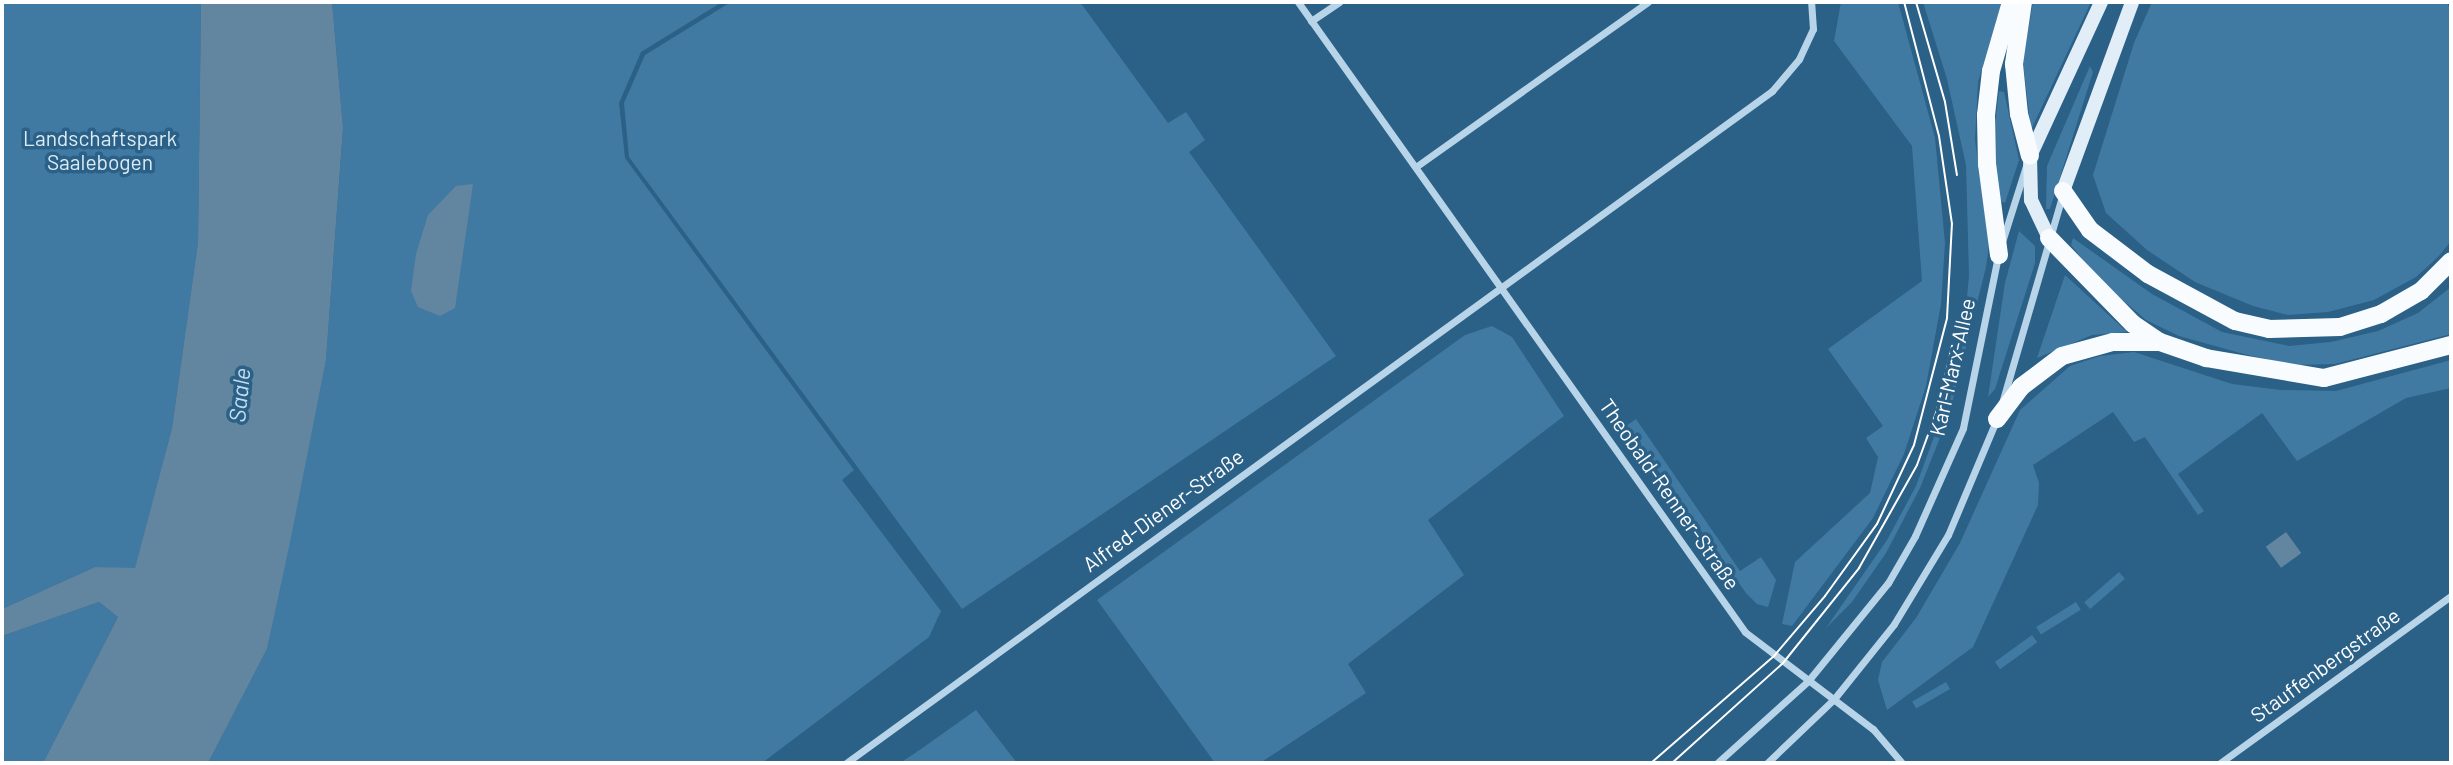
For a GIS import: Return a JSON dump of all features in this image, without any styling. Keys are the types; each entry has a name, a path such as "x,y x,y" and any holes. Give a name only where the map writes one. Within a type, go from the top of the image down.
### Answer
{"main road":[{"path":"1998,255 1987,164 1986,115 1991,71 2011,2"},
{"path":"2023,2 2014,64 2019,114 2030,156 2031,200 2049,239 2112,306 2161,342"},
{"name":"Karl-Marx-Allee","path":"2030,156 2101,2"},
{"path":"2132,2 2063,191 2090,230 2148,274 2235,321 2269,329 2340,327 2381,314 2421,291 2451,261"},
{"path":"1997,419 2030,378 2062,356 2113,342 2161,342 2280,374 2324,378 2451,345"}],"street":[{"name":"Theobald-Renner-Straße","path":"1298,2 1502,285 1745,632 1873,729 1902,763"},
{"path":"1311,21 1339,2"},
{"path":"1417,166 1648,2"},
{"path":"1502,285 1772,91 1799,59 1813,29 1811,2"},
{"name":"Karl-Marx-Allee","path":"1717,763 1808,681 1888,583 1936,495 1963,428 1998,255 2030,156"},
{"path":"1767,763 1834,699 1874,652 1935,560 1997,419 2063,191"},
{"name":"Alfred-Diener-Straße","path":"846,763 1502,285"},
{"name":"Stauffenbergstraße","path":"2220,763 2451,596"}],"green space":[{"name":"Landschaftspark Saalebogen","path":"2,2 201,2 198,242 172,428 135,569 95,567 2,609"},
{"path":"332,2 722,2 641,52 619,103 625,158 854,470 842,480 941,611 929,637 762,763 208,763 267,649 326,360 343,128"},
{"path":"731,2 1080,2 1168,123 1186,112 1205,140 1189,152 1336,356 962,609 629,157 624,103 645,55"},
{"path":"1841,2 1898,2 1935,138 1945,243 1941,304 1926,386 1904,454 1873,518 1792,626 1782,624 1795,562 1870,493 1878,457 1866,438 1883,426 1828,349 1922,281 1912,146 1834,41"},
{"path":"1923,2 2002,2 1978,82 1975,140 1989,245 1986,267 1949,415 1920,488 1886,553 1852,602 1826,628 1887,540 1916,486 1953,385 1965,319 1969,276 1966,165 1947,79"},
{"path":"2033,2 2091,2 2031,130 2023,61"},
{"path":"2152,2 2446,2 2451,9 2451,241 2438,257 2416,277 2374,300 2328,312 2288,315 2253,306 2195,282 2147,250 2106,213 2093,175 2134,43"},
{"path":"2090,66 2093,72 2050,209 2046,209 2047,166"},
{"path":"1999,91 2004,92 2019,160 2005,203 1998,200 1993,140"},
{"path":"2019,231 2035,246 2035,263 1995,389 1988,397 2005,283"},
{"path":"2073,238 2152,294 2222,332 2289,346 2331,342 2378,331 2418,313 2451,287 2451,334 2335,364 2292,365 2244,354 2179,336 2146,320 2098,279 2071,245"},
{"path":"2065,275 2127,332 2092,335 2037,358"},
{"path":"1492,326 1512,337 1564,416 1428,520 1464,575 1348,664 1366,693 1260,763 1215,763 1097,600 1465,335"},
{"path":"2134,352 2232,384 2281,390 2336,391 2451,360 2451,388 2406,398 2297,461 2262,413 2178,474 2204,511 2198,515 2145,437 2134,442 2113,412 2033,465 2039,483 2038,505 1973,647 1887,710 1878,680 1882,662 1916,618 1960,543 2020,410 2070,366 2100,356"},
{"path":"1636,419 1740,571 1761,557 1776,580 1768,607 1757,604 1746,593 1626,426"},
{"path":"2119,572 2125,579 2090,609 2084,602"},
{"path":"99,602 118,617 43,763 2,763 2,636"},
{"path":"2076,602 2081,610 2041,635 2036,627"},
{"path":"2032,635 2037,642 2000,669 1995,662"},
{"path":"1946,682 1950,689 1916,708 1912,702"},
{"path":"976,710 1017,763 900,763 921,749"}],"water":[{"name":"Saale","path":"201,2 332,2 343,128 326,360 290,542 267,649 208,763 43,763 118,617 99,602 2,636 2,609 95,567 135,568 172,428 198,242"},
{"path":"473,184 455,308 440,316 418,307 411,291 416,254 428,215 456,186"},
{"path":"2286,532 2301,553 2281,568 2266,547"}],"tram line":[{"path":"1651,763 1774,656 1825,596 1877,524 1914,445 1947,318 1952,224 1939,136 1904,2"},
{"path":"1916,2 1945,102 1957,175"},
{"path":"1672,763 1783,663 1859,568 1917,465 1937,410 1952,346"}]}
